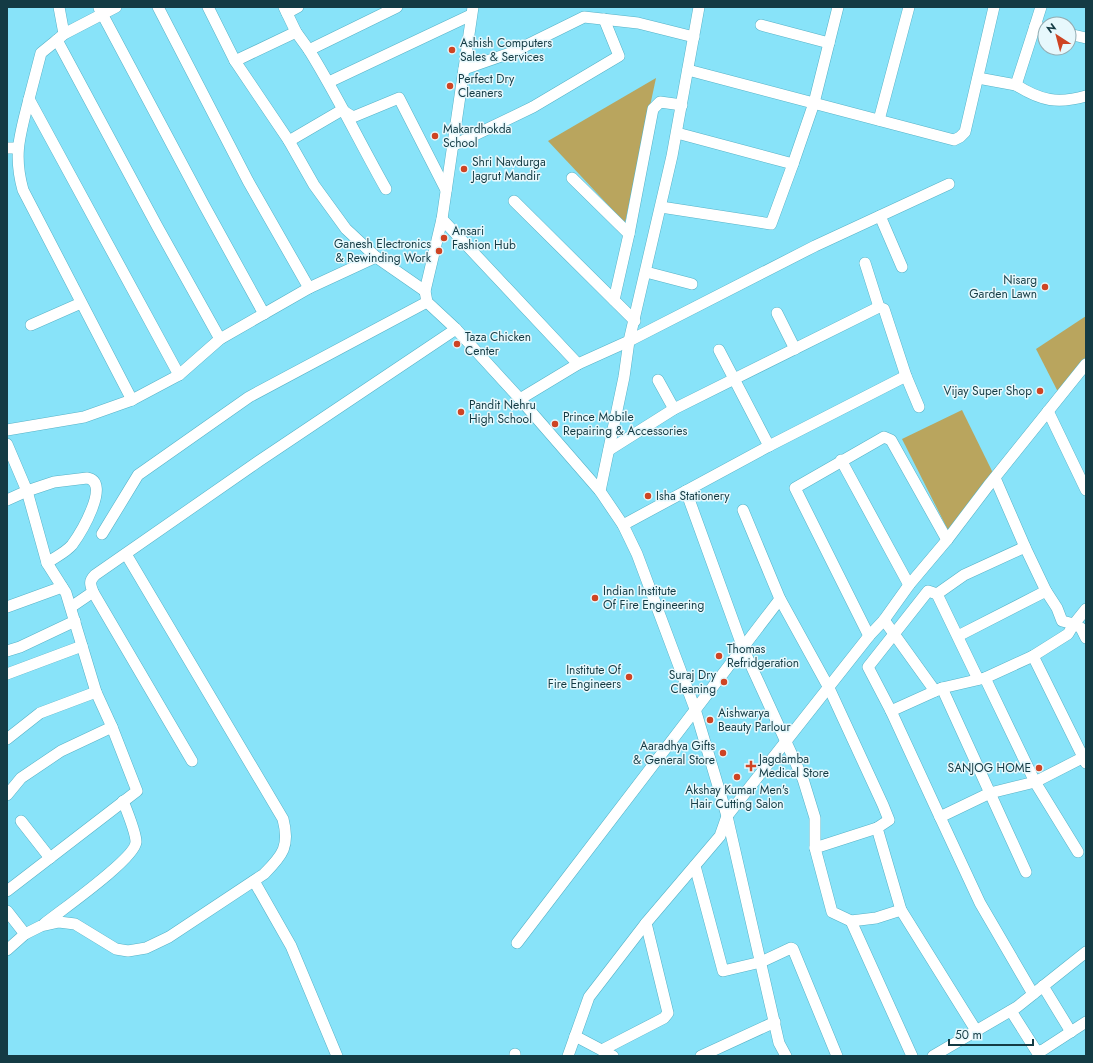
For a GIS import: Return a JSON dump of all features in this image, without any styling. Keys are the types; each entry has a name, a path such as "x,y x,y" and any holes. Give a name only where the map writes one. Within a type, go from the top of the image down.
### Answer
{"street":[{"path":"59,7 60,37 157,226 220,340"},
{"path":"116,7 100,10 60,37 41,53 29,99 12,148 26,197 132,400"},
{"path":"158,7 248,181 309,288"},
{"path":"208,7 236,61 289,141 314,184 346,229 376,257 426,297 456,329 520,399 600,491 623,525 637,554 695,709 727,816 779,1043 786,1056"},
{"path":"298,7 286,10 296,32 329,82 342,110 386,189"},
{"path":"309,50 397,7"},
{"path":"600,491 624,377 629,341 635,321 677,133 699,7"},
{"path":"661,206 771,224 814,103 838,7"},
{"path":"879,120 909,7"},
{"path":"688,70 954,140 965,132 994,7"},
{"path":"100,10 264,314"},
{"path":"329,82 472,11"},
{"path":"102,534 138,474 249,398 426,297 442,220 472,11"},
{"path":"464,69 513,52 584,17 638,23 694,37"},
{"path":"452,146 533,107 620,56 604,19"},
{"path":"761,25 829,43"},
{"path":"236,61 296,32"},
{"path":"1016,85 1037,35"},
{"path":"978,78 1016,85 1039,97 1056,101 1086,96"},
{"path":"342,110 353,117 399,98 446,190"},
{"path":"29,99 179,375"},
{"path":"614,300 629,234 653,109 660,102 682,105"},
{"path":"289,141 342,110"},
{"path":"677,133 793,164"},
{"path":"572,178 629,234"},
{"path":"520,399 578,364 629,341 815,246 948,184"},
{"path":"514,201 635,321"},
{"path":"880,216 902,267"},
{"path":"442,220 578,364"},
{"path":"7,430 84,417 132,400 179,375 220,340 264,314 309,288 376,257"},
{"path":"865,263 879,307 884,309 918,407"},
{"path":"646,272 692,284"},
{"path":"31,325 81,303"},
{"path":"609,450 674,409 879,307"},
{"path":"777,313 795,349"},
{"path":"192,762 93,592 90,584 91,578 259,461 456,329"},
{"path":"719,350 769,446"},
{"path":"568,1056 589,997 646,923 720,836 727,816 1086,364"},
{"path":"623,525 769,446 906,376"},
{"path":"658,380 674,409"},
{"path":"1048,411 1086,490"},
{"path":"870,636 795,491 795,488 841,460 884,437 891,440 947,540"},
{"path":"7,444 27,491 47,563 62,587 71,607 96,692 112,727 137,791 7,892"},
{"path":"841,460 912,582 933,593 982,679 1035,782 1078,852"},
{"path":"7,500 27,491 54,482 87,478 92,479 96,483 96,498 78,536 66,551 47,563"},
{"path":"995,478 1025,547 1046,591 1057,608 1062,621 1074,624 1081,628 1086,638"},
{"path":"686,491 743,648 803,779 815,818 815,848 832,912 851,921 876,918 901,910"},
{"path":"743,510 780,599 829,688 889,820 877,828 815,848"},
{"path":"1025,547 964,575 933,593 895,633 868,667 891,711 980,903 1033,994"},
{"path":"41,926 59,922 75,924 116,949 128,951 146,948 169,937 264,874 277,861 285,846 286,833 283,819 126,554"},
{"path":"7,607 62,587"},
{"path":"958,636 1046,591"},
{"path":"71,607 93,592"},
{"path":"517,943 780,599"},
{"path":"891,711 938,690 982,679 1033,656 1068,634 1086,609"},
{"path":"884,620 938,690 990,792 1026,872"},
{"path":"7,651 75,621"},
{"path":"7,674 82,646"},
{"path":"940,817 990,792 1035,782 1085,759 1033,656"},
{"path":"7,738 40,713 96,692"},
{"path":"7,795 22,778 60,751 112,727"},
{"path":"7,950 25,934 41,926 121,864 134,850 136,842 123,801"},
{"path":"21,821 50,858"},
{"path":"877,828 901,910 977,1032"},
{"path":"695,866 722,970 725,972 761,962 791,948 794,951 837,1056"},
{"path":"254,881 291,946 337,1056"},
{"path":"7,911 25,934"},
{"path":"851,921 912,1056"},
{"path":"602,1050 664,1018 668,1013 646,923"},
{"path":"935,1056 1008,1012 1084,958"},
{"path":"1043,986 1071,1032"},
{"path":"1008,1012 1037,1052 1043,1050 1086,1022"},
{"path":"1008,1012 1032,1056"},
{"path":"701,1056 775,1022"},
{"path":"575,1036 613,1056"}],"shaded area":[{"path":"656,78 625,223 548,141"},
{"path":"1086,316 1086,357 1058,392 1036,349"},
{"path":"962,410 993,473 948,530 902,439"}],"place":[{"name":"Ashish Computers Sales & Services","path":"452,50"},
{"name":"Perfect Dry Cleaners","path":"450,86"},
{"name":"Makardhokda School","path":"435,136"},
{"name":"Shri Navdurga Jagrut Mandir","path":"464,169"},
{"name":"Ansari Fashion Hub","path":"444,238"},
{"name":"Ganesh Electronics & Rewinding Work","path":"439,251"},
{"name":"Nisarg Garden Lawn","path":"1045,287"},
{"name":"Taza Chicken Center","path":"457,344"},
{"name":"Vijay Super Shop","path":"1040,391"},
{"name":"Pandit Nehru High School","path":"461,412"},
{"name":"Prince Mobile Repairing & Accessories","path":"555,424"},
{"name":"Isha Stationery","path":"648,496"},
{"name":"Indian Institute Of Fire Engineering","path":"595,598"},
{"name":"Thomas Refridgeration","path":"719,656"},
{"name":"Institute Of Fire Engineers","path":"629,677"},
{"name":"Suraj Dry Cleaning","path":"724,682"},
{"name":"Aishwarya Beauty Parlour","path":"710,720"},
{"name":"Aaradhya Gifts & General Store","path":"723,753"},
{"name":"Jagdamba Medical Store","path":"751,766"},
{"name":"SANJOG HOME","path":"1039,768"},
{"name":"Akshay Kumar Men's Hair Cutting Salon","path":"737,777"}]}
